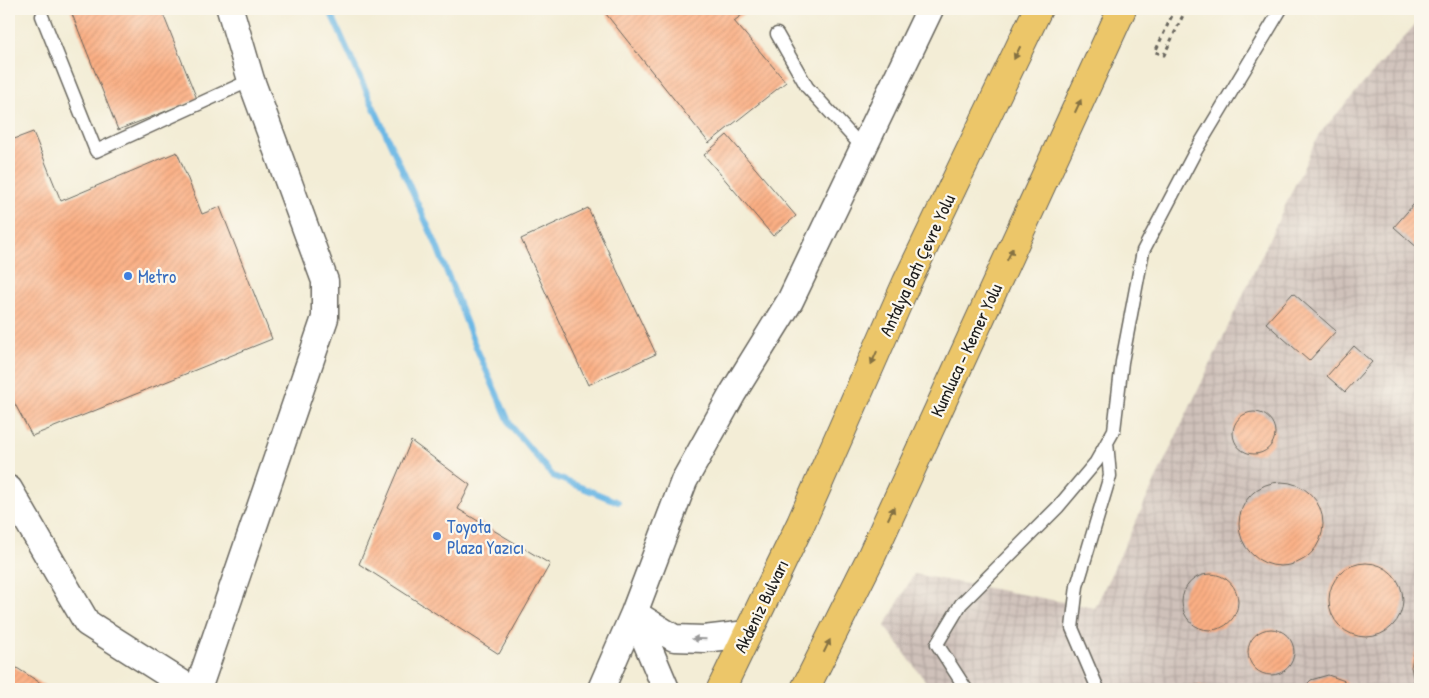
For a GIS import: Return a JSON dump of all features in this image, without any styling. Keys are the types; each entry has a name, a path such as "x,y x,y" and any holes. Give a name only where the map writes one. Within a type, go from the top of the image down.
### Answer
{"highway":[{"name":"Antalya Batı Çevre Yolu","path":"801,523 907,282 1038,9"},
{"name":"Kumluca - Kemer Yolu","path":"805,689 871,557 1122,9"},
{"name":"Akdeniz Bulvarı","path":"721,689 801,523"}],"street":[{"path":"198,689 325,318 325,281 251,80 230,9"},
{"path":"601,689 634,613 684,481 732,393 790,301 930,9"},
{"path":"9,488 87,623 191,689"},
{"path":"634,613 674,638 704,639 747,634"},
{"path":"634,613 666,689"}],"lane":[{"path":"966,689 937,644 961,604 1058,507 1096,462 1114,430 1122,362 1143,251 1196,152 1281,9"},
{"path":"42,16 96,150 251,80"},
{"path":"777,34 807,87 863,148"},
{"path":"1098,689 1072,628 1077,586 1110,476 1107,442"}],"path":[{"path":"1175,9 1155,52 1164,55 1186,9"}],"shaded area":[{"path":"1420,19 1420,689 931,689 885,626 914,574 1095,608 1319,134"}],"building":[{"path":"70,9 161,9 197,99 118,130"},
{"path":"602,9 750,9 734,21 786,82 709,143"},
{"name":"Metro","path":"33,132 61,201 177,152 202,214 220,207 272,339 32,436 9,393 9,141"},
{"path":"727,135 796,216 773,236 704,155"},
{"path":"1420,197 1420,250 1394,227"},
{"path":"588,208 656,354 588,385 521,239"},
{"path":"1293,293 1336,331 1309,361 1266,323"},
{"path":"1354,346 1372,362 1345,392 1327,376"},
{"path":"1254,412 1269,418 1275,433 1269,448 1254,454 1239,448 1233,433 1239,418"},
{"name":"Toyota Plaza Yazıcı","path":"411,441 470,485 458,509 550,564 499,654 359,564"},
{"path":"1281,482 1297,485 1311,494 1320,508 1323,524 1320,540 1311,554 1297,563 1281,566 1265,563 1251,554 1242,540 1239,524 1242,508 1251,494 1265,485"},
{"path":"1366,563 1380,566 1392,574 1400,586 1403,600 1400,614 1392,626 1380,634 1366,637 1352,634 1340,626 1332,614 1329,600 1332,586 1340,574 1352,566"},
{"path":"1204,574 1216,574 1226,578 1234,586 1238,602 1234,618 1226,626 1216,630 1204,630 1194,626 1186,618 1182,608 1182,596 1186,586 1194,578"},
{"path":"1266,629 1276,629 1290,639 1294,652 1290,665 1284,671 1276,675 1266,675 1252,665 1248,657 1248,647 1258,633"},
{"path":"1420,646 1420,689 1416,689 1411,667 1414,654"},
{"path":"9,663 50,689 9,689"},
{"path":"1328,675 1345,681 1352,689 1302,689 1311,680"},
{"path":"1199,685 1213,689 1180,689 1188,686"}],"waterway":[{"path":"329,9 436,244 475,345 511,426 553,476 618,502"}],"place":[{"name":"Metro","path":"128,276"},
{"name":"Toyota Plaza Yazıcı","path":"437,536"}]}
